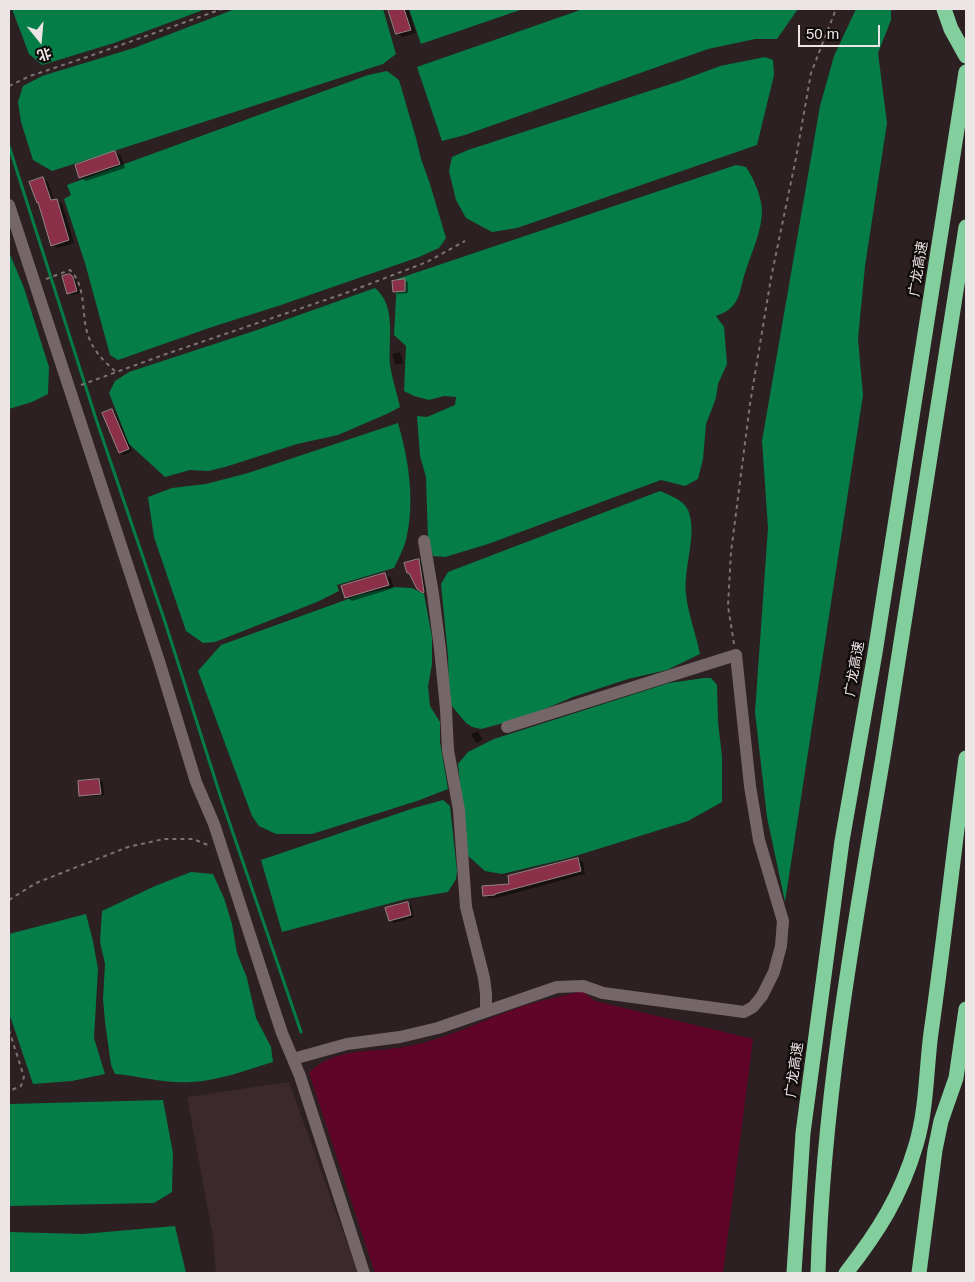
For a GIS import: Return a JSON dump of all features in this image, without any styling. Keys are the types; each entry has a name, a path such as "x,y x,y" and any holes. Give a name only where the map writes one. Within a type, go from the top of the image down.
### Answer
{"highway":[{"path":"944,9 951,29 966,56"},
{"name":"广龙高速","path":"794,1273 803,1133 842,841 876,643 966,72"},
{"path":"818,1273 828,1133 845,993 966,227"},
{"path":"846,1273 871,1241 890,1210 906,1176 924,1119 929,1051 966,758"},
{"path":"919,1273 935,1150 941,1121 956,1078 966,1009"}],"lane":[{"path":"9,205 156,652 196,782 214,824 280,1025 300,1076 364,1273"},
{"path":"424,541 439,640 448,750 459,810 466,907 484,978 486,1010"},
{"path":"293,1059 348,1044 400,1037 429,1030 556,987 583,986 603,993 744,1012 754,1007 762,996 774,972 781,946 783,921 759,840 750,786 736,655 507,727"}],"path":[{"path":"9,86 30,76 222,9"},
{"path":"736,655 728,606 731,552 750,404 771,278 796,158 811,73 836,9"},
{"path":"81,385 346,293 427,262 465,241"},
{"path":"47,279 70,270 77,277 83,298 88,337 99,356 116,372"},
{"path":"9,900 36,883 128,847 164,839 193,839 209,845 224,856"},
{"path":"9,1030 24,1077 21,1086 9,1092"}],"shaded area":[{"path":"12,9 206,9 114,43 42,65 29,54"},
{"path":"235,9 383,9 396,54 383,64 52,171 33,160 21,122 18,102 23,86 42,76 134,48"},
{"path":"409,9 523,9 421,44"},
{"path":"583,9 798,9 777,39 755,39 708,49 465,135 442,141 417,67"},
{"path":"856,9 891,9 891,20 878,53 887,123 865,266 858,339 863,395 785,902 767,817 755,712 768,528 762,441 820,106 834,56"},
{"path":"765,57 773,60 774,75 757,145 517,228 492,232 466,218 456,200 449,171 452,157 720,66"},
{"path":"387,71 399,80 446,238 439,248 419,257 118,360 110,355 85,263 64,199 71,195 67,185 368,75"},
{"path":"736,165 746,167 754,182 759,193 762,218 759,233 737,299 729,309 716,316 724,327 727,364 718,384 716,398 706,424 703,459 698,479 685,486 661,480 488,544 445,557 433,556 428,540 426,477 420,456 417,416 427,417 455,405 456,397 444,396 429,400 404,391 406,346 394,335 397,279"},
{"path":"9,252 24,288 49,367 48,394 32,402 9,409"},
{"path":"375,288 382,295 389,314 390,365 400,407 338,435 297,444 225,467 208,471 190,470 165,477 129,444 109,393 115,381 129,372 257,330"},
{"path":"398,423 405,450 409,478 410,507 406,539 394,568 337,585 339,591 317,602 215,642 203,643 186,631 154,537 148,497 172,488 206,484 248,473"},
{"path":"660,491 683,503 691,519 686,594 700,654 667,670 628,679 573,697 526,717 481,729 466,723 451,705 449,693 448,656 441,584 448,572"},
{"path":"393,587 412,588 424,594 432,637 432,664 428,686 430,706 440,722 440,742 448,789 417,801 312,834 276,834 259,826 252,816 198,671 221,645 362,594"},
{"path":"711,678 717,685 718,722 722,757 722,802 688,821 569,858 502,874 485,871 467,855 458,764 468,752 494,739 669,683"},
{"path":"443,800 450,806 457,871 456,879 448,892 406,899 282,932 261,860"},
{"path":"191,872 213,874 224,898 232,924 237,953 247,978 256,1018 271,1047 273,1062 243,1072 191,1082 163,1081 115,1074 111,1065 103,999 105,964 100,942 102,911 155,886"},
{"path":"86,914 98,969 94,1038 105,1074 72,1081 33,1084 9,1013 9,934"},
{"path":"582,991 595,1001 753,1039 723,1273 375,1273 309,1073 319,1065 341,1055 417,1044 446,1036 523,1006"},
{"path":"289,1082 358,1273 216,1273 213,1237 187,1097"},
{"path":"163,1100 173,1153 172,1192 154,1203 9,1206 9,1104"},
{"path":"175,1226 186,1273 9,1273 9,1232 83,1234"}],"building":[{"path":"388,9 404,9 411,30 396,34"},
{"path":"115,151 120,164 79,178 75,165"},
{"path":"43,177 51,200 57,199 69,240 51,246 38,202 29,182"},
{"path":"70,274 73,277 77,291 67,294 62,276"},
{"path":"405,279 405,291 393,292 392,281"},
{"path":"112,409 129,449 119,453 102,413"},
{"path":"419,559 423,593 417,589 409,573 407,573 404,563"},
{"path":"385,573 389,585 345,598 341,586"},
{"path":"99,779 101,794 79,796 78,781"},
{"path":"578,858 581,871 495,895 483,896 482,886 509,884 508,876"},
{"path":"408,902 411,915 389,921 385,908"}],"waterway":[{"path":"9,146 96,419 165,622 221,798 301,1032"}]}
